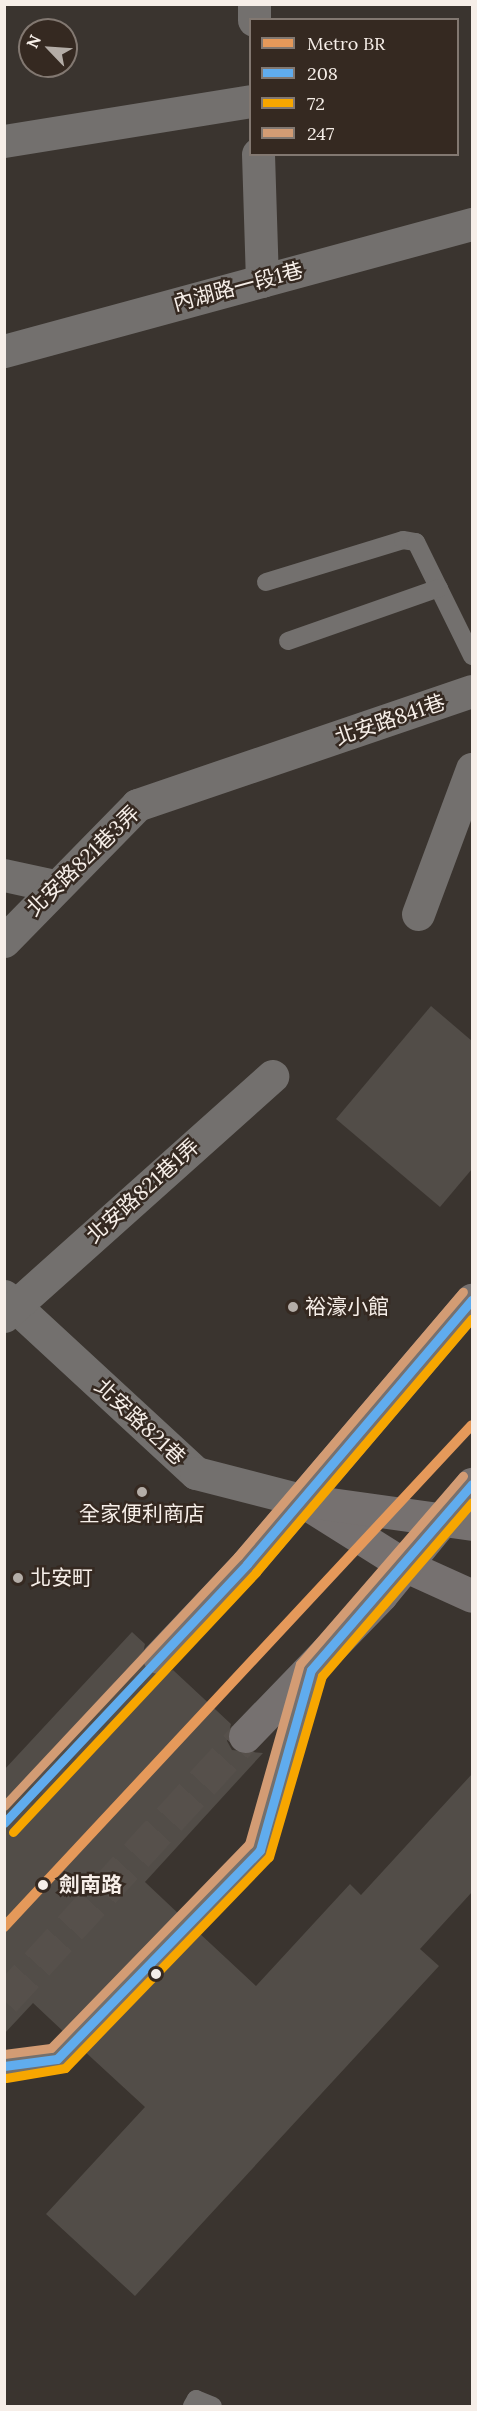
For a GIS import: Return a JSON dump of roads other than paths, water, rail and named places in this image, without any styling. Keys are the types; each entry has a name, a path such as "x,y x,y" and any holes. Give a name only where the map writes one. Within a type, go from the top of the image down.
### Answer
{"main road":[{"path":"159,1657 301,1500 472,1300"},
{"path":"245,1736 311,1670 406,1566 459,1520 472,1484"},
{"path":"301,1500 459,1520"},
{"path":"301,1500 406,1566 472,1596"}],"street":[{"path":"4,141 249,101"},
{"path":"258,156 262,281"},
{"name":"內湖路一段1巷","path":"4,351 472,224"},
{"name":"北安路841巷","path":"307,749 472,691"},
{"name":"北安路821巷3弄","path":"4,941 54,886 137,805 307,749"},
{"path":"418,914 472,769"},
{"path":"4,875 54,886"},
{"name":"北安路821巷1弄","path":"8,1306 272,1076"},
{"name":"北安路821巷","path":"8,1306 196,1473 301,1500"}],"lane":[{"path":"266,582 403,540 416,542 472,656"},
{"path":"288,641 439,588"},
{"path":"4,2066 57,2059 260,1850 311,1670"},
{"path":"192,2406 196,2399 213,2406"}],"tunnel":[{"path":"4,1824 159,1657"},
{"path":"4,2000 245,1736"}],"metro line":[{"name":"BR","path":"4,1927 472,1425"}],"place":[{"name":"裕濠小館","path":"293,1307"},
{"name":"全家便利商店","path":"142,1492"},
{"name":"北安町","path":"18,1578"},
{"name":"劍南路","path":"43,1885"}]}
